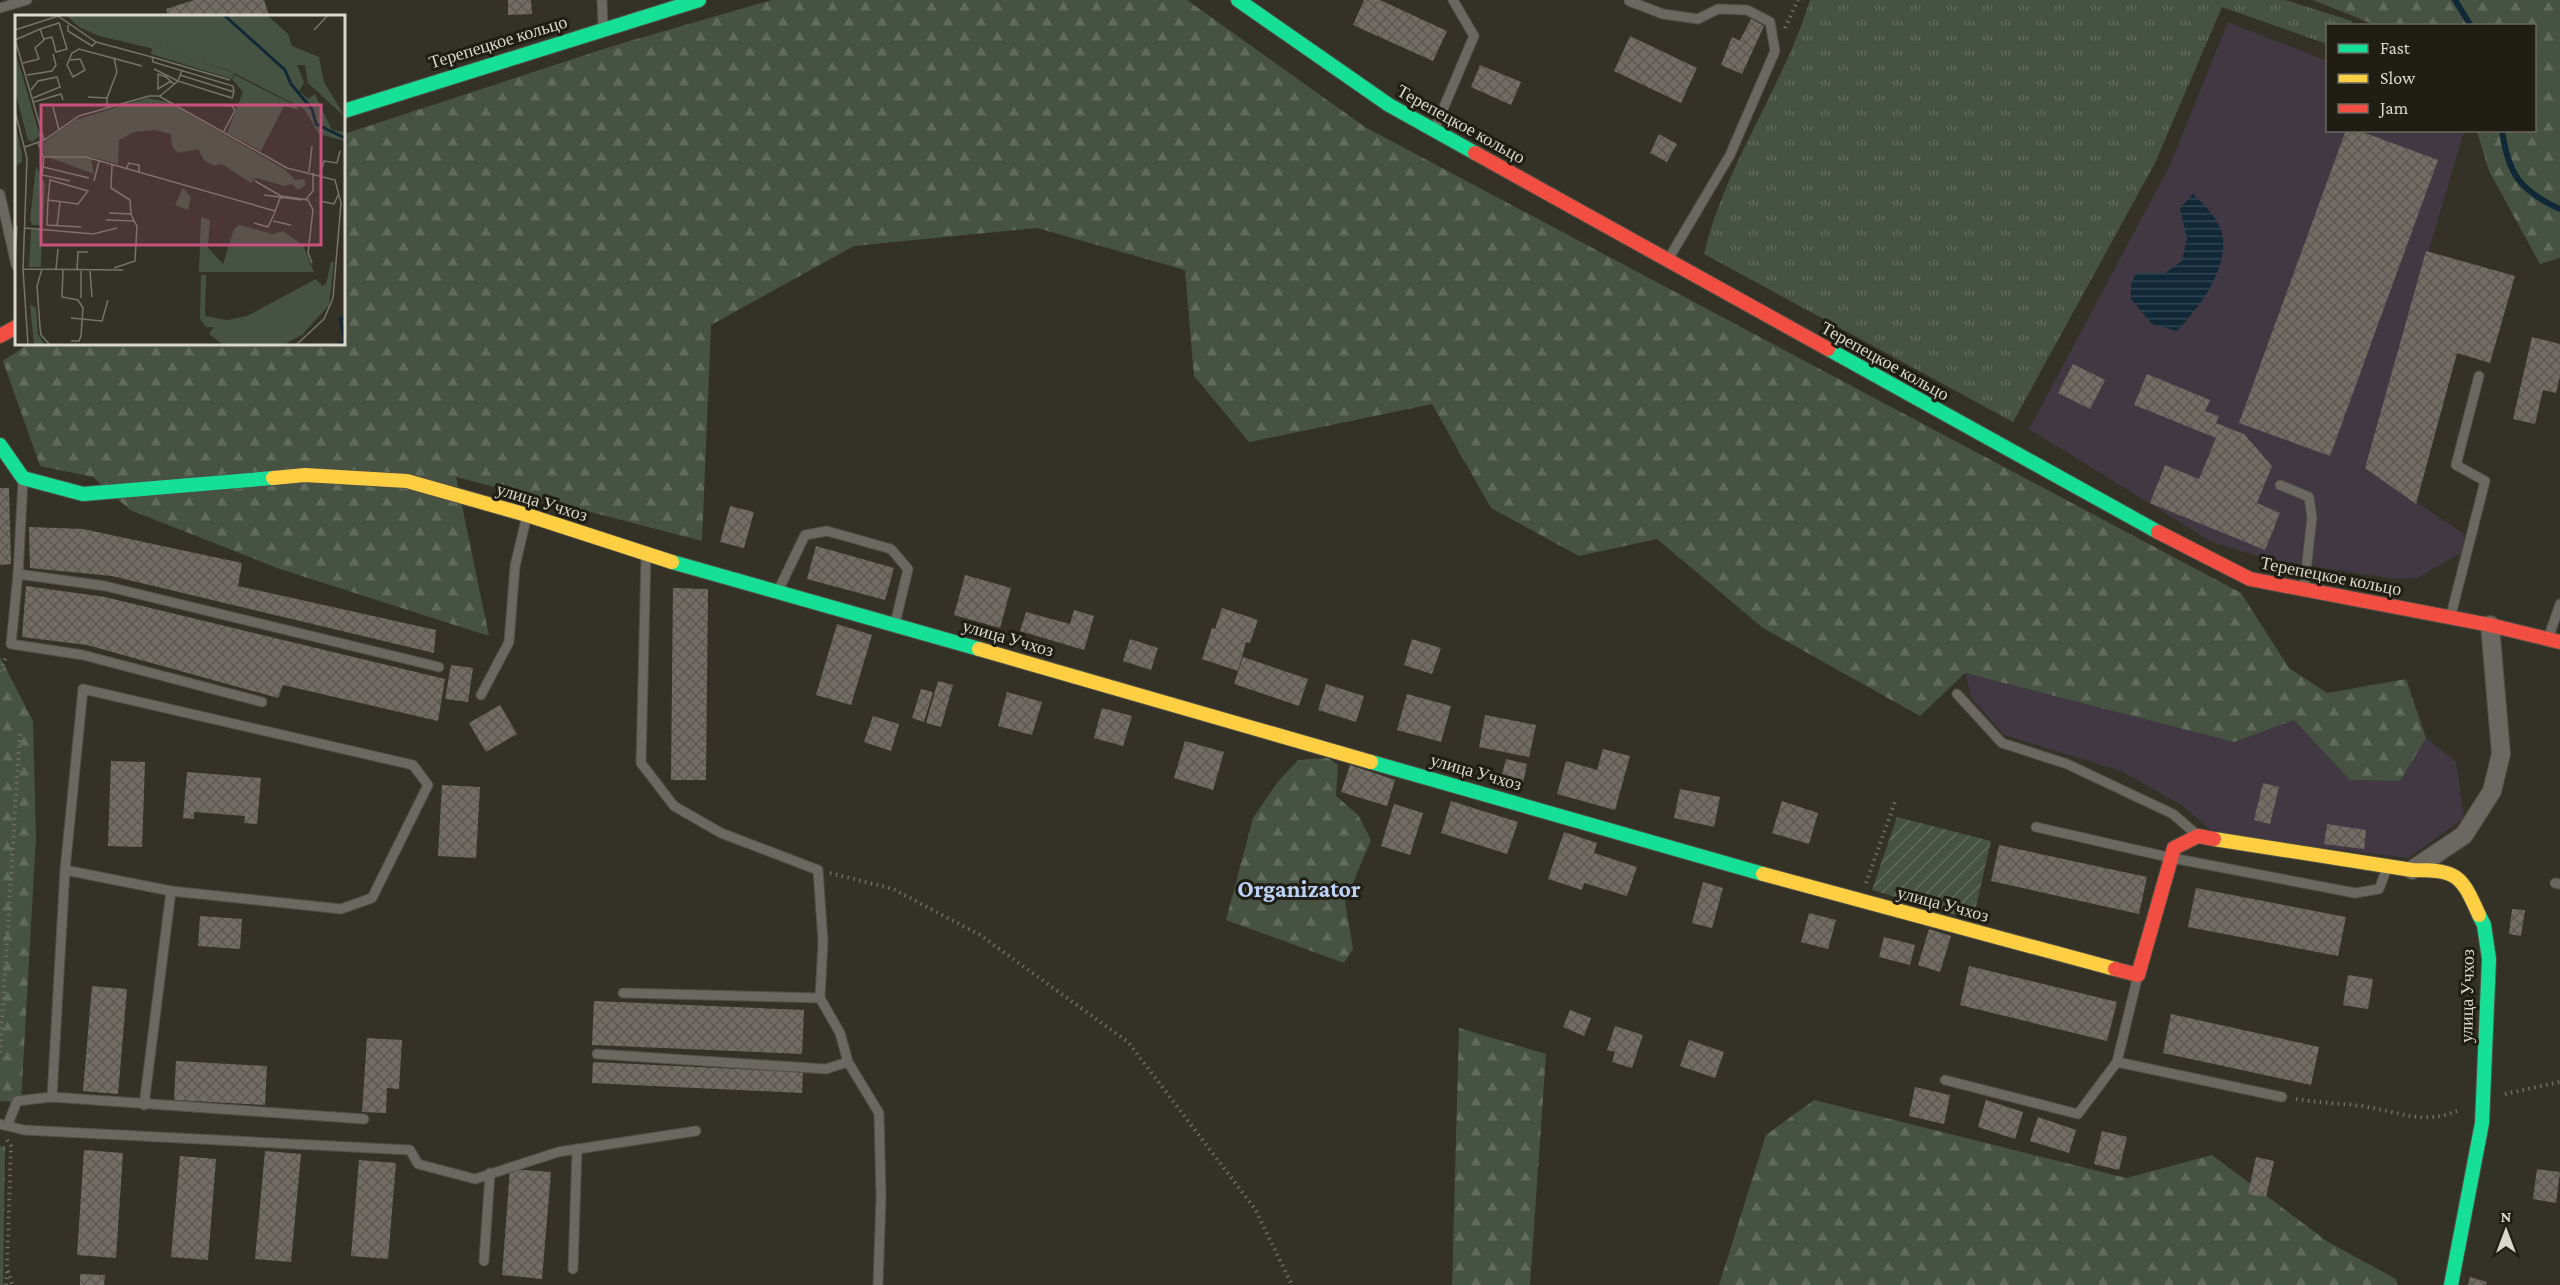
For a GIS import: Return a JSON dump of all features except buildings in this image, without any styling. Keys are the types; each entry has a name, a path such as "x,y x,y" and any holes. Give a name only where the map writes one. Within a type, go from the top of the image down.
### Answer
{"street":[{"name":"Терепецкое кольцо","path":"345,111 603,28 699,0"},
{"name":"Терепецкое кольцо","path":"1238,0 1389,105 2192,550 2250,579 2490,625 2554,640"},
{"path":"0,336 15,328"},
{"path":"0,445 23,478"},
{"name":"улица Учхоз","path":"23,478 83,494 305,475 407,481 527,515 646,554 1859,901 2138,975"},
{"path":"2412,870 2464,835 2492,791 2502,754 2490,625"},
{"path":"2138,975 2174,848 2198,836"},
{"name":"улица Учхоз","path":"2198,836 2388,867 2442,870 2464,882 2484,925 2489,959 2481,1100 2482,1123 2451,1285"}],"lane":[{"path":"0,8 27,0"},
{"path":"602,0 603,28"},
{"path":"1434,130 1474,36 1453,0"},
{"path":"1629,1 1663,15 1698,19 1718,9 1747,10 1770,22 1775,51 1730,155 1668,260"},
{"path":"0,194 15,261"},
{"path":"2450,618 2485,482 2456,465 2479,376"},
{"path":"23,478 18,574 11,644 83,655 262,702"},
{"path":"2280,485 2309,497 2312,518 2304,590"},
{"path":"481,695 508,642 515,566 527,515"},
{"path":"778,591 805,535 827,531 891,549 908,569 895,624"},
{"path":"646,554 641,763 674,806 721,833 818,870 823,942 820,998 840,1033 848,1062 879,1113 881,1197 878,1285"},
{"path":"18,574 105,586 439,667"},
{"path":"2554,640 2560,604"},
{"path":"52,1097 65,870 83,689 413,765 428,784 372,898 341,909 171,891 65,870"},
{"path":"1957,694 2002,743 2067,764 2173,814 2198,836"},
{"path":"2036,827 2172,858 2355,893 2379,889 2388,867"},
{"path":"144,1105 171,891"},
{"path":"1945,1080 2078,1114 2117,1062 2138,975"},
{"path":"623,993 820,998"},
{"path":"597,1054 826,1069 848,1062"},
{"path":"2117,1062 2283,1097"},
{"path":"364,1119 52,1097 17,1101 4,1124 24,1130 410,1150 418,1164 475,1179 524,1161 577,1149 696,1131"},
{"path":"573,1269 577,1149"},
{"path":"484,1261 490,1173"}],"path":[{"path":"0,1053 20,731"},
{"path":"1859,901 1895,802"},
{"path":"818,870 893,889 980,935 1128,1042 1255,1209 1292,1285"},
{"path":"2283,1097 2362,1106 2423,1119 2446,1116 2481,1100 2560,1082"},
{"path":"6,1137 11,1146 6,1285"},
{"path":"7,1266 12,1285"}],"shaded area":[{"path":"2228,22 2326,61 2326,132 2464,132 2365,468 2464,534 2464,551 2417,578 2395,579 2268,559 2212,542 2029,429 2169,167"},
{"path":"1965,673 2234,742 2294,720 2350,780 2400,781 2426,738 2456,762 2464,818 2408,858 2215,834 2183,806 2121,771 2004,735 1971,697"}],"green space":[{"path":"772,0 1187,0 1365,127 2241,593 2289,668 2327,693 2406,679 2426,738 2400,781 2350,780 2294,720 2234,742 1965,673 1920,716 1763,628 1657,539 1579,556 1491,508 1432,404 1249,442 1194,376 1185,270 1037,228 854,246 711,325 702,541 456,477 489,636 280,569 130,510 93,477 40,466 3,361 27,345 345,345 345,134 616,45"},
{"path":"1810,0 2285,0 2352,21 2352,24 2326,24 2326,44 2222,7 2155,163 2013,422 1704,254 1713,221 1726,189 1799,33"},
{"path":"2313,0 2560,0 2560,258 2540,264 2489,171 2477,132 2536,132 2536,24 2373,24"},
{"path":"0,657 33,721 36,837 21,1102 0,1101"},
{"path":"1328,758 1338,765 1336,796 1358,815 1371,840 1345,902 1353,949 1344,963 1226,920 1253,818 1277,783 1298,760"},
{"path":"1897,817 1991,841 1973,920 1872,890"},
{"path":"1459,1028 1546,1054 1530,1285 1452,1285"},
{"path":"1814,1100 2126,1178 2212,1155 2328,1242 2396,1279 2397,1285 1719,1285 1766,1135"},
{"path":"0,1146 5,1146 3,1285 0,1285"}],"water":[{"path":"2193,194 2220,226 2223,252 2209,290 2177,331 2152,324 2131,299 2131,284 2136,273 2165,273 2182,261 2187,239 2180,208"}],"waterway":[{"path":"2455,0 2470,24"},
{"path":"2502,132 2508,158 2518,179 2535,195 2560,209"}],"traffic: fast":[{"path":"345,111 699,0"},
{"path":"1238,0 1389,105 1475,153"},
{"path":"1828,349 2158,532"},
{"path":"0,445 23,478 83,494 273,478"},
{"path":"672,562 979,649"},
{"path":"1371,762 1763,874"},
{"path":"2451,1285 2482,1123 2489,959 2484,925 2479,915"}],"traffic: slow":[{"path":"273,478 305,475 407,481 527,515 672,562"},
{"path":"979,649 1371,762"},
{"path":"2214,839 2412,870 2439,871 2449,874 2462,883 2479,915"},
{"path":"1763,874 2115,969"}],"traffic: jam":[{"path":"1475,153 1828,349"},
{"path":"0,336 15,328"},
{"path":"2158,532 2250,579 2490,625 2560,642"},
{"path":"2115,969 2138,975 2174,848 2198,836 2214,839"}],"district":[{"name":"Organizator","path":"1299,888"}]}
